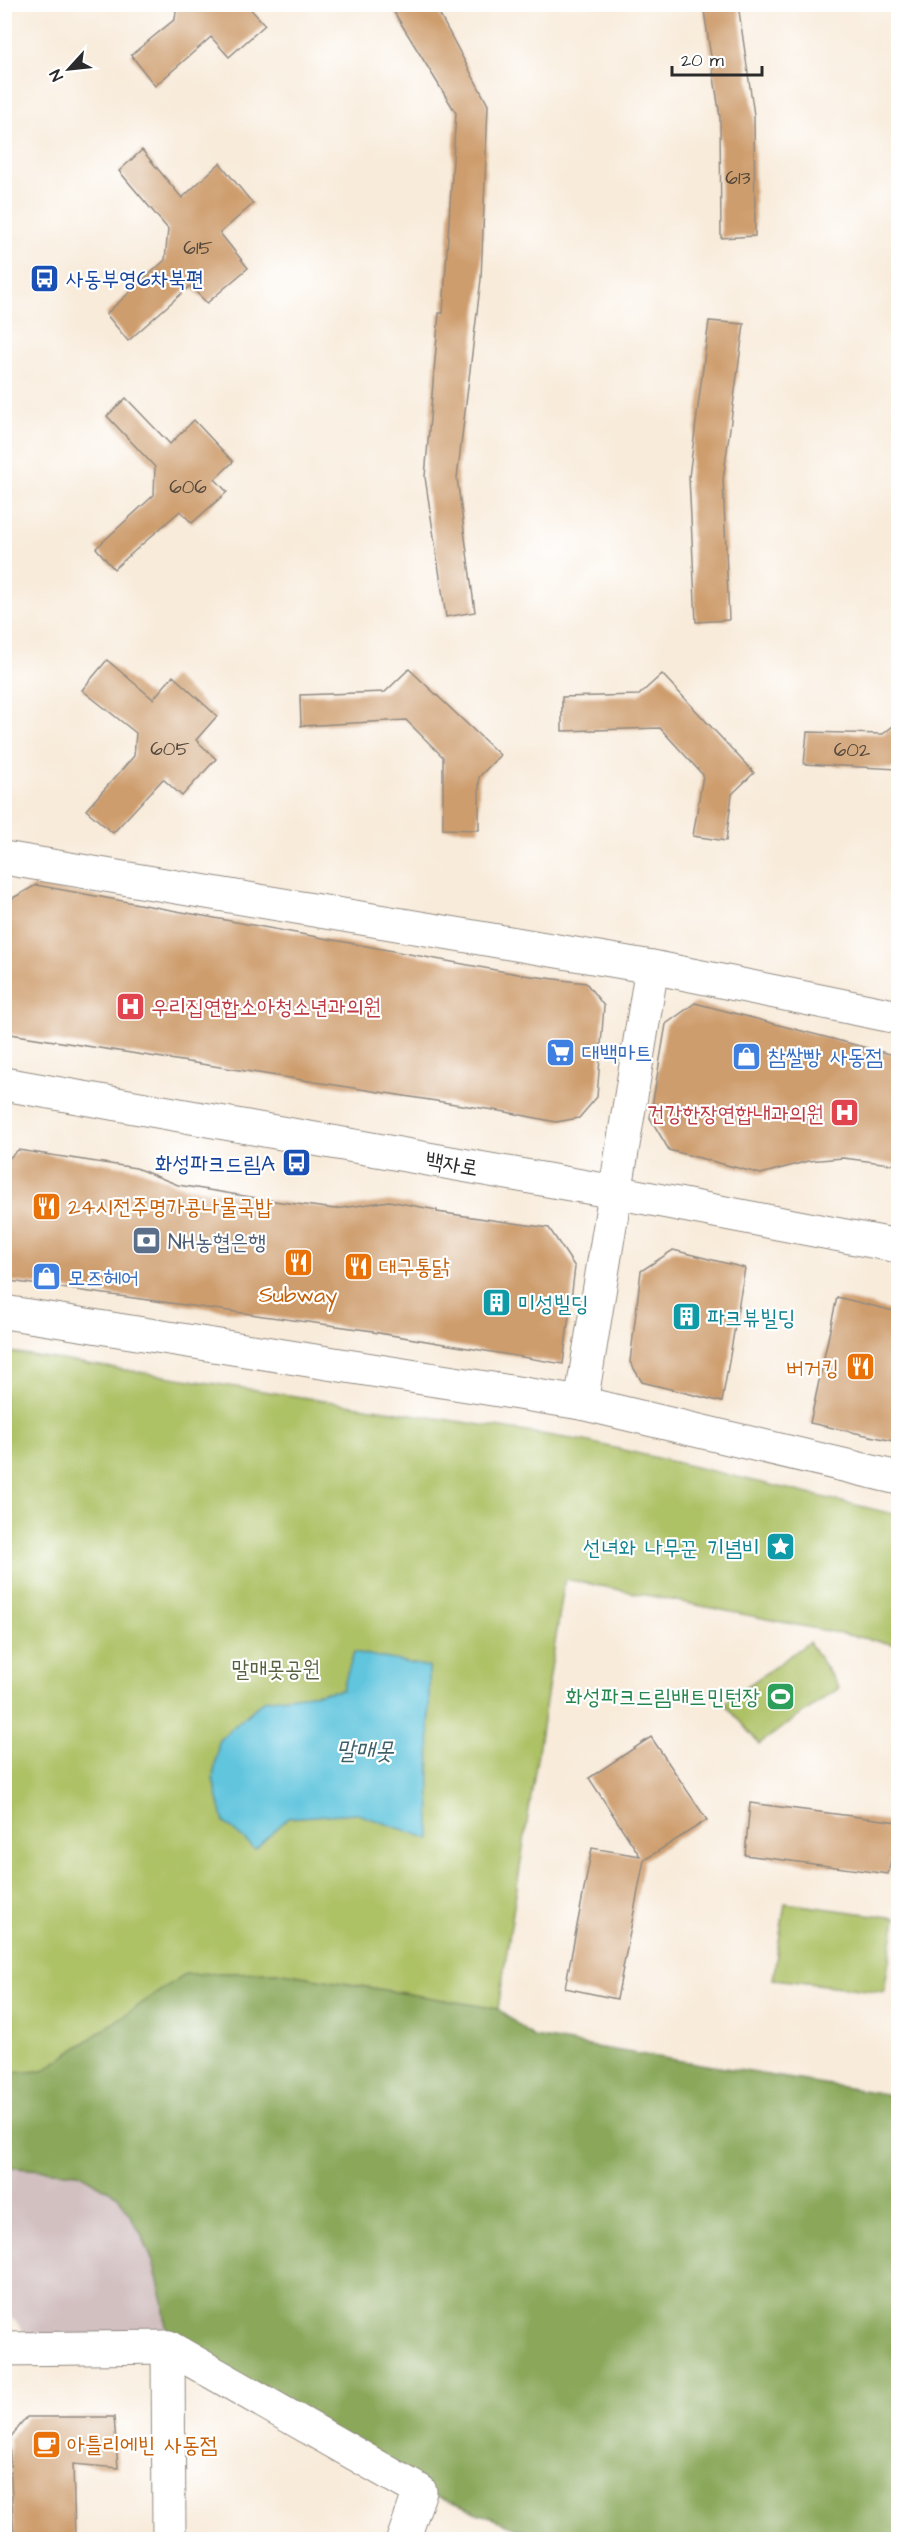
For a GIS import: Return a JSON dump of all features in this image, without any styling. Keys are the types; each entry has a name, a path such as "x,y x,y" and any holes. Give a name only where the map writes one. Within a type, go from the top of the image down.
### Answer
{"street":[{"path":"4,858 652,967 898,1017"},
{"path":"580,1403 652,967"},
{"name":"백자로","path":"4,1084 615,1192 898,1246"},
{"path":"4,1312 580,1403 898,1478"},
{"path":"168,2347 169,2540"},
{"path":"4,2349 168,2347 420,2491 403,2540"}],"shaded area":[{"path":"5,2167 78,2173 117,2196 140,2232 153,2262 163,2301 168,2347 40,2349 5,2310"}],"green space":[{"name":"말매못공원","path":"4,1351 585,1441 898,1515 898,1645 565,1579 498,2009 277,1972 185,1974 43,2071 5,2073"},
{"name":"화성파크드림배트민턴장","path":"809,1642 839,1688 759,1744 724,1703"},
{"path":"785,1903 896,1918 884,1992 773,1979"},
{"path":"277,1972 498,2009 534,2037 898,2096 898,2539 546,2539 420,2491 168,2347 163,2301 153,2262 140,2232 118,2196 78,2173 5,2167 4,2073 43,2071 185,1974"}],"water":[{"name":"말매못","path":"354,1652 429,1667 430,1839 355,1813 288,1818 255,1849 224,1822 213,1779 219,1740 264,1700 342,1690"}],"building":[{"path":"177,4 246,4 265,25 229,57 211,37 155,86 131,55 175,19"},
{"path":"389,4 434,4 488,105 481,279 457,478 475,612 446,617 425,477 439,313 443,313 456,113"},
{"path":"703,4 738,4 754,115 755,236 721,238 720,117"},
{"path":"142,150 182,198 220,163 253,204 220,233 248,268 207,303 190,286 128,341 106,314 165,260 168,229 119,171"},
{"path":"709,321 744,324 723,480 729,620 696,622 689,477"},
{"path":"126,398 170,444 194,420 233,462 215,479 227,492 192,523 180,511 114,569 96,548 154,495 155,467 107,416"},
{"path":"107,660 153,699 173,676 217,716 196,740 216,759 182,796 163,779 113,833 86,810 134,756 136,733 82,690"},
{"path":"409,669 500,755 479,777 479,830 443,829 443,757 406,720 301,726 300,695 385,692"},
{"path":"662,674 754,773 732,794 726,841 693,836 703,775 660,728 562,731 562,697 639,695"},
{"path":"898,722 898,769 804,764 807,732 883,734"},
{"path":"36,885 523,975 586,983 604,1006 597,1097 579,1118 556,1122 506,1112 4,1033 4,903"},
{"path":"695,1003 898,1056 898,1165 843,1158 808,1161 761,1174 669,1150 650,1118 666,1024"},
{"path":"18,1150 136,1168 178,1185 281,1202 335,1209 389,1201 437,1210 437,1212 549,1228 575,1267 563,1364 373,1331 10,1281 4,1273 4,1163"},
{"name":"파크뷰빌딩","path":"673,1250 745,1268 722,1402 642,1382 630,1362 641,1271"},
{"name":"버거킹","path":"837,1297 898,1312 898,1442 810,1423"},
{"path":"651,1737 707,1820 644,1860 617,1999 565,1988 592,1848 640,1856 589,1778"},
{"path":"750,1803 898,1822 898,1849 892,1854 888,1874 745,1855"},
{"path":"27,2417 114,2417 118,2468 73,2464 75,2540 14,2540 9,2439"}],"place":[{"name":"사동부영6차북편","path":"45,278"},
{"name":"우리집연합소아청소년과의원","path":"130,1006"},
{"name":"대백마트","path":"561,1052"},
{"name":"참쌀빵 사동점","path":"747,1056"},
{"name":"건강한장연합내과의원","path":"845,1113"},
{"name":"화성파크드림A","path":"296,1163"},
{"name":"24시전주명가콩나물국밥","path":"47,1206"},
{"name":"NH농협은행","path":"147,1241"},
{"name":"Subway","path":"298,1262"},
{"name":"대구통닭","path":"358,1266"},
{"name":"모즈헤어","path":"47,1277"},
{"name":"미성빌딩","path":"497,1303"},
{"name":"파크뷰빌딩","path":"686,1317"},
{"name":"버거킹","path":"860,1367"},
{"name":"선녀와 나무꾼 기념비","path":"781,1547"},
{"name":"화성파크드림배트민턴장","path":"781,1696"},
{"name":"아틀리에빈 사동점","path":"46,2444"}]}
